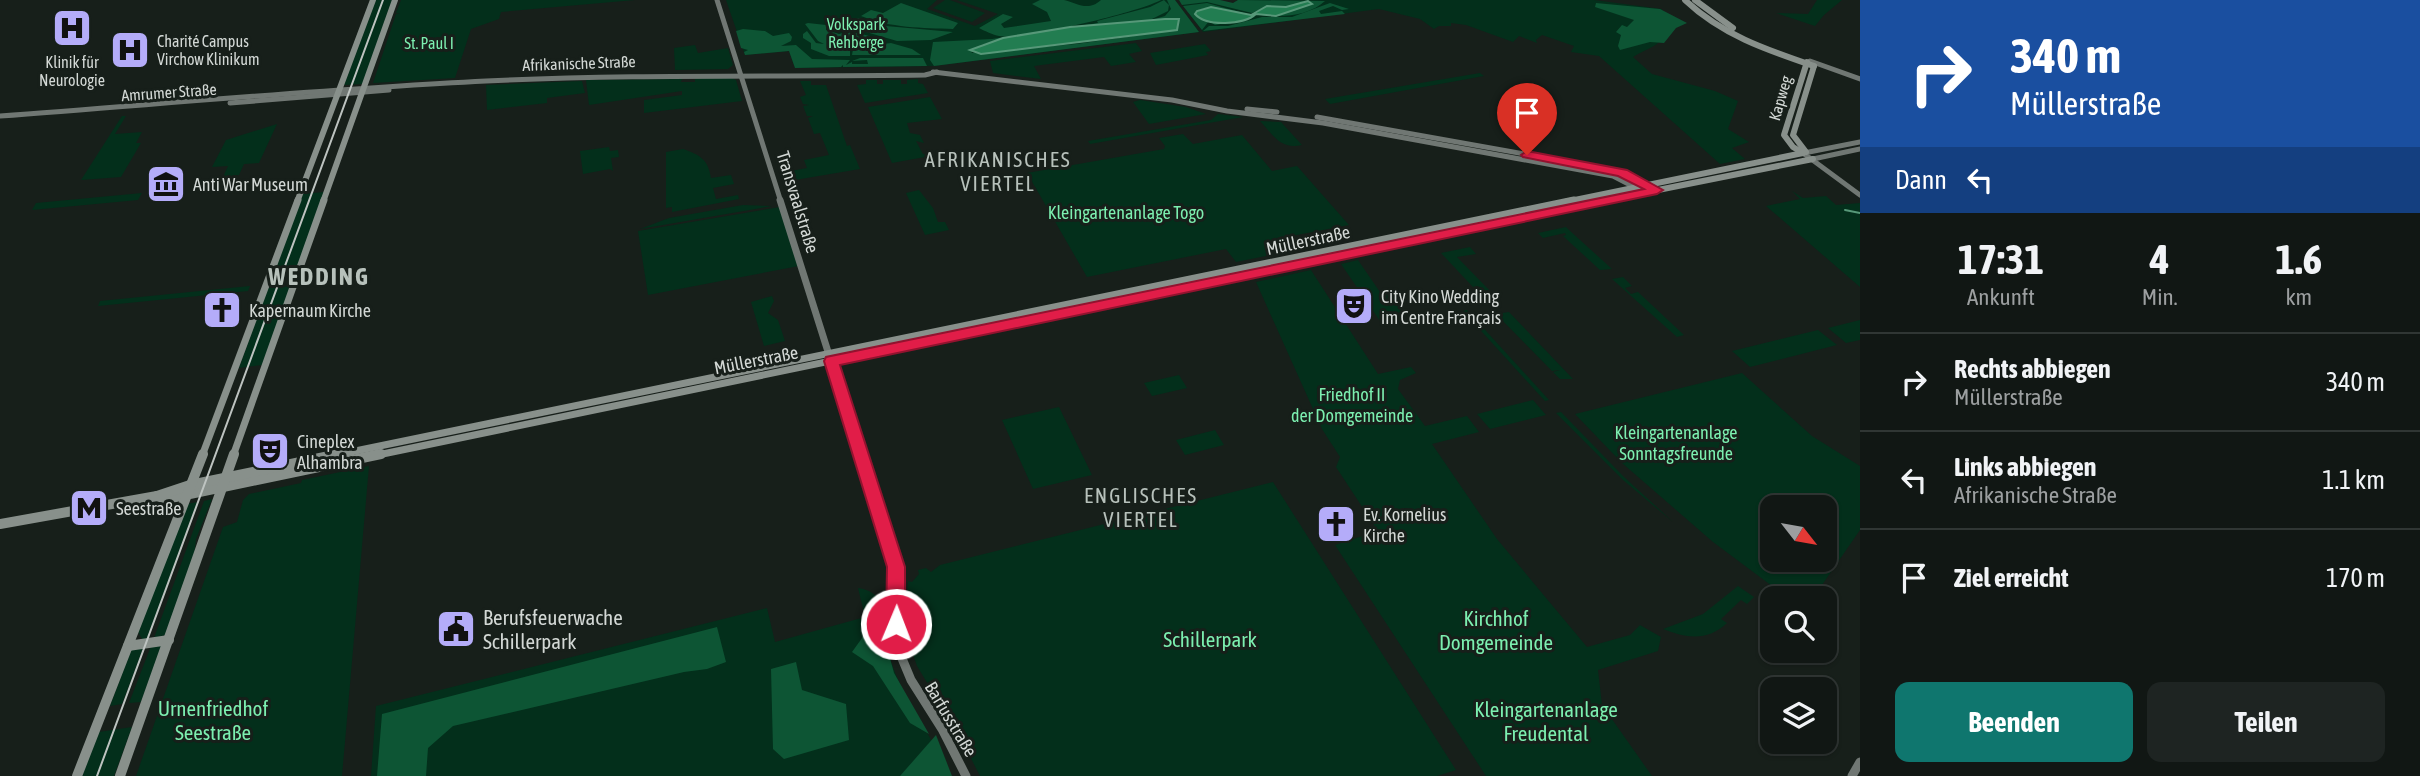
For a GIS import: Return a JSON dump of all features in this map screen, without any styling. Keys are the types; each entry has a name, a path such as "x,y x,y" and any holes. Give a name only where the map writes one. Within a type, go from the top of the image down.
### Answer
{"main road":[{"path":"77,776 373,0"},
{"path":"120,776 395,0"},
{"path":"1685,0 1705,18 1729,32 1809,64"},
{"path":"1695,0 1736,30 1809,64"},
{"name":"Kapweg","path":"1805,153 1793,147 1784,135 1809,64"},
{"name":"Kapweg","path":"1805,153 1793,135 1802,105 1809,64"},
{"path":"1794,103 1802,105"},
{"path":"1729,172 1748,164 1805,153 1813,159"},
{"path":"1729,172 1756,170 1813,159"},
{"path":"1748,164 1756,170"},
{"name":"Müllerstraße","path":"1640,190 1650,185 1729,172"},
{"name":"Müllerstraße","path":"157,496 166,499 225,482 1640,190 1657,190 1729,172"},
{"name":"Müllerstraße","path":"0,524 157,496 190,485 225,482"},
{"name":"Müllerstraße","path":"0,531 17,523"},
{"path":"128,646 169,640"}],"street":[{"name":"Transvaalstraße","path":"719,0 830,357"},
{"path":"1809,64 1860,79"},
{"path":"1809,64 1860,85"},
{"name":"Afrikanische Straße","path":"363,91 610,76 925,75 936,72 1248,111 1333,125 1350,125"},
{"name":"Amrumer Straße","path":"0,119 363,91"},
{"name":"Afrikanische Straße","path":"1284,116 1326,118 1350,125 1622,173 1657,190"},
{"path":"1326,118 1333,125"},
{"path":"1805,153 1860,142"},
{"path":"1813,159 1860,149"},
{"path":"1813,159 1860,195"},
{"name":"Afrikanische Straße","path":"1597,170 1625,180 1640,190"},
{"name":"Barfusstraße","path":"830,357 896,567 896,624 901,656 911,681 942,729 966,776"},
{"path":"1852,776 1860,762"}],"green space":[{"path":"376,0 392,0 363,84 344,85"},
{"name":"St. Paul I","path":"401,0 635,0 501,12 499,19 471,29 455,78 373,83 396,14 400,13 396,13"},
{"name":"Volkspark Rehberge","path":"726,0 937,0 927,9 975,26 998,14 957,0 1175,0 1199,32 934,66 795,68 789,51 745,55"},
{"path":"945,0 985,13 972,22 933,8"},
{"path":"1040,0 1064,0 1087,6 1101,0 1161,0 1107,18 1031,34 999,36 979,28 1003,14 1013,17 1001,24 1004,28 1051,21 1047,12 1032,4"},
{"path":"1164,0 1169,5 1168,11 1149,20 1073,27 1098,23 1097,21 1150,7"},
{"path":"1167,0 1175,0 1199,32 934,66 930,60 933,42 992,39 1053,30 1003,38 981,45 971,53 1076,44 1177,30 1178,19 1151,20 1165,16 1171,9"},
{"path":"1179,0 1233,3 1238,0 1594,0 1662,9 1663,31 1660,41 1633,57 1652,74 1715,91 1738,101 1728,129 1749,142 1732,148 1745,159 1720,164 1599,56 1571,52 1574,46 1542,35 1536,40 1537,43 1519,36 1513,42 1466,25 1451,23 1451,26 1434,29 1420,19 1379,9 1203,32"},
{"path":"1179,0 1220,0 1233,3 1238,0 1325,1 1301,13 1276,16 1312,3 1308,1 1286,7 1267,6 1252,13 1207,2 1182,5"},
{"path":"1817,0 1842,0 1815,26 1776,13 1808,14"},
{"path":"901,3 958,23 953,29 918,28 883,23 861,16 871,10 883,13"},
{"path":"1207,3 1251,15 1205,8 1197,11 1203,21 1208,22 1202,30 1183,6"},
{"path":"1330,3 1349,9 1342,10 1333,6 1319,11 1321,14 1342,11 1345,14 1203,31 1209,26 1228,26 1262,17 1292,17"},
{"path":"1596,3 1660,9 1687,23 1676,28 1664,43 1650,42 1620,50 1618,46 1621,35 1616,32 1622,25 1627,27 1634,20 1595,7"},
{"path":"1258,17 1215,25 1210,22 1220,23"},
{"path":"858,18 886,26 953,32 931,40 897,41 849,27"},
{"path":"805,24 826,25 826,30 839,34 851,31 887,41 844,46 850,50 850,56 829,56 811,49 811,43 803,38 807,31 816,43 824,44 818,41"},
{"path":"736,31 765,31 773,36 789,33 791,41 781,46 796,45 812,59 850,60 846,65 852,62 868,64 867,60 852,61 860,58 923,58 927,66 843,65 795,68 789,51 745,55 744,52 748,50 741,48"},
{"path":"891,43 912,49 921,55 852,55 856,47"},
{"path":"1136,43 1142,51 1129,54 1136,62 1111,66 1104,57 1034,66 1041,79 993,73 990,61"},
{"path":"1205,44 1211,51 1206,52 1208,55 1156,65 1150,53"},
{"path":"695,45 698,53 728,48 733,65 728,69 675,70 674,48"},
{"path":"1480,73 1484,76 1330,104 1325,99"},
{"path":"695,78 732,78 736,80 742,101 644,113 644,100 682,95 682,91 589,105 586,80 682,79 681,82 695,82"},
{"path":"918,79 918,83 923,84 928,93 865,103 857,85 866,84 866,80 877,80 877,84 883,84 883,80 901,80 901,84 907,84 907,80"},
{"path":"582,81 585,93 547,98 547,103 487,110 486,85"},
{"path":"800,81 811,81 811,85 826,85 847,146 850,145 860,169 795,180 791,171 807,168 804,160 829,155 820,133 814,134 808,118 813,116 807,116 803,106 809,105 803,104 800,97 806,95"},
{"path":"930,97 942,119 907,123 910,133 920,135 924,143 916,141 923,154 936,155 892,163 868,107"},
{"path":"1140,100 1186,107 1206,114 1149,124 1133,102"},
{"path":"1218,114 1243,117 1090,144 1088,141 1211,120"},
{"path":"122,116 126,116 115,134 142,132 136,143 141,143 121,177 81,180"},
{"path":"1260,121 1281,122 1302,145 1283,143"},
{"path":"277,124 259,163 244,164 239,175 223,177 228,166 212,167 226,140"},
{"name":"Kleingartenanlage Togo","path":"1183,134 1193,144 1242,135 1272,171 1297,166 1349,225 1281,238 1290,251 1236,262 1226,249 1087,277 1027,173 1164,149 1165,146 1159,138"},
{"path":"609,147 610,151 618,150 619,157 611,158 613,171 610,169 583,174 580,151"},
{"path":"683,149 702,159 708,166 711,178 731,175 734,184 713,188 716,199 738,195 739,199 672,212 672,207 666,208 666,152"},
{"path":"919,190 933,208 938,222 945,222 949,230 925,235 906,193"},
{"path":"1792,191 1803,198 1826,196 1836,205 1860,203 1860,287 1766,206 1800,199"},
{"path":"324,192 292,282 270,284 303,194"},
{"path":"142,193 138,200 32,210 36,203"},
{"path":"743,205 772,206 640,229 669,218"},
{"path":"780,207 799,266 648,295 638,231"},
{"path":"1566,227 1612,269 1600,270 1563,236 1565,233 1543,238 1538,233"},
{"path":"1470,247 1476,254 1457,257 1493,294 1490,296 1496,302 1488,303 1441,253"},
{"path":"1358,260 1382,295 1396,295 1409,315 1380,321 1341,264"},
{"path":"1311,270 1378,374 1411,367 1416,373 1400,380 1398,389 1425,426 1467,416 1479,432 1432,444 1497,539 1587,647 1630,635 1640,625 1661,637 1658,651 1598,670 1602,705 1652,776 1486,776 1335,545 1378,531 1336,467 1340,457 1322,429 1256,282"},
{"path":"1623,277 1632,286 1625,288 1631,294 1638,292 1684,335 1677,337 1612,279"},
{"path":"250,286 248,291 98,306 100,301"},
{"path":"291,286 262,365 239,368 268,288"},
{"path":"772,296 774,301 768,313 778,320 785,341 764,346 751,302"},
{"path":"1467,310 1549,400 1545,401 1463,311"},
{"path":"1509,312 1573,379 1560,379 1553,372 1560,370 1552,371 1496,314"},
{"path":"1860,320 1860,340 1846,343 1828,328"},
{"path":"1818,330 1837,345 1750,367 1732,351"},
{"name":"Kleingartenanlage Sonntagsfreunde","path":"1742,373 1812,436 1860,466 1860,530 1838,562 1838,495 1760,495 1760,572 1831,572 1821,586 1772,586 1713,542 1622,463 1575,414"},
{"path":"1179,375 1187,388 1152,396 1144,383"},
{"path":"1533,400 1546,415 1490,429 1477,414"},
{"path":"1059,407 1092,475 1033,489 1002,420"},
{"path":"1561,412 1623,476 1673,522 1623,480 1556,413"},
{"path":"1215,430 1224,445 1185,455 1176,440"},
{"name":"Urnenfriedhof Seestraße","path":"369,466 342,776 136,776 223,527 237,522 243,500 249,494"},
{"name":"Schillerpark","path":"1273,482 1456,770 1437,776 980,776 917,666 911,649 906,611 908,581 912,582 919,574 918,570 926,568 931,572 940,565"},
{"path":"212,499 165,635 154,638 204,501"},
{"path":"198,502 147,639 142,639 138,632 187,504"},
{"path":"1738,586 1754,597 1747,604 1741,600 1721,619 1727,623 1719,629 1704,636 1688,636 1663,629 1703,614"},
{"path":"858,588 869,591 882,604 889,654 900,685 950,776 371,776 376,706 767,608 775,642 865,617"},
{"path":"883,609 885,640 894,673 929,734 910,723 873,666 852,652"},
{"path":"717,627 726,662 707,669 684,672 453,726 428,748 426,776 377,776 382,714"},
{"path":"162,644 141,702 129,703 151,646"},
{"path":"144,646 122,704 110,706 132,648"},
{"path":"796,662 802,690 846,704 849,740 784,759 773,749 771,669"},
{"path":"132,727 114,776 82,776 99,732"},
{"path":"936,735 952,776 900,776"}],"shaded area":[{"path":"1308,1 1312,4 1276,16 1256,14 1234,22 1216,23 1195,14 1211,7 1251,15 1267,6 1286,7"},
{"path":"1179,19 1177,30 981,54 970,50 1003,38 1070,27"}],"waterway":[{"path":"1845,210 1860,213"}],"tram line":[{"path":"97,776 383,0"}],"place":[{"name":"Klinik für Neurologie","path":"72,28"},
{"name":"Charité Campus Virchow Klinikum","path":"130,50"},
{"name":"Anti War Museum","path":"166,184"},
{"name":"City Kino Wedding im Centre Français","path":"1354,306"},
{"name":"Kapernaum Kirche","path":"222,310"},
{"name":"Cineplex Alhambra","path":"270,451"},
{"name":"Seestraße","path":"89,508"},
{"name":"Ev. Kornelius Kirche","path":"1336,524"},
{"name":"Berufsfeuerwache Schillerpark","path":"456,629"}],"district":[{"name":"AFRIKANISCHES VIERTEL","path":"998,171"},
{"name":"WEDDING","path":"319,276"},
{"name":"ENGLISCHES VIERTEL","path":"1141,507"}],"route":[{"path":"896,624 896,567 831,361 1657,190 1622,173 1527,155"}],"park label":[{"name":"Friedhof II der Domgemeinde","path":"1352,404"},
{"name":"Kirchhof Domgemeinde","path":"1496,630"},
{"name":"Kleingartenanlage Freudental","path":"1546,721"}]}
